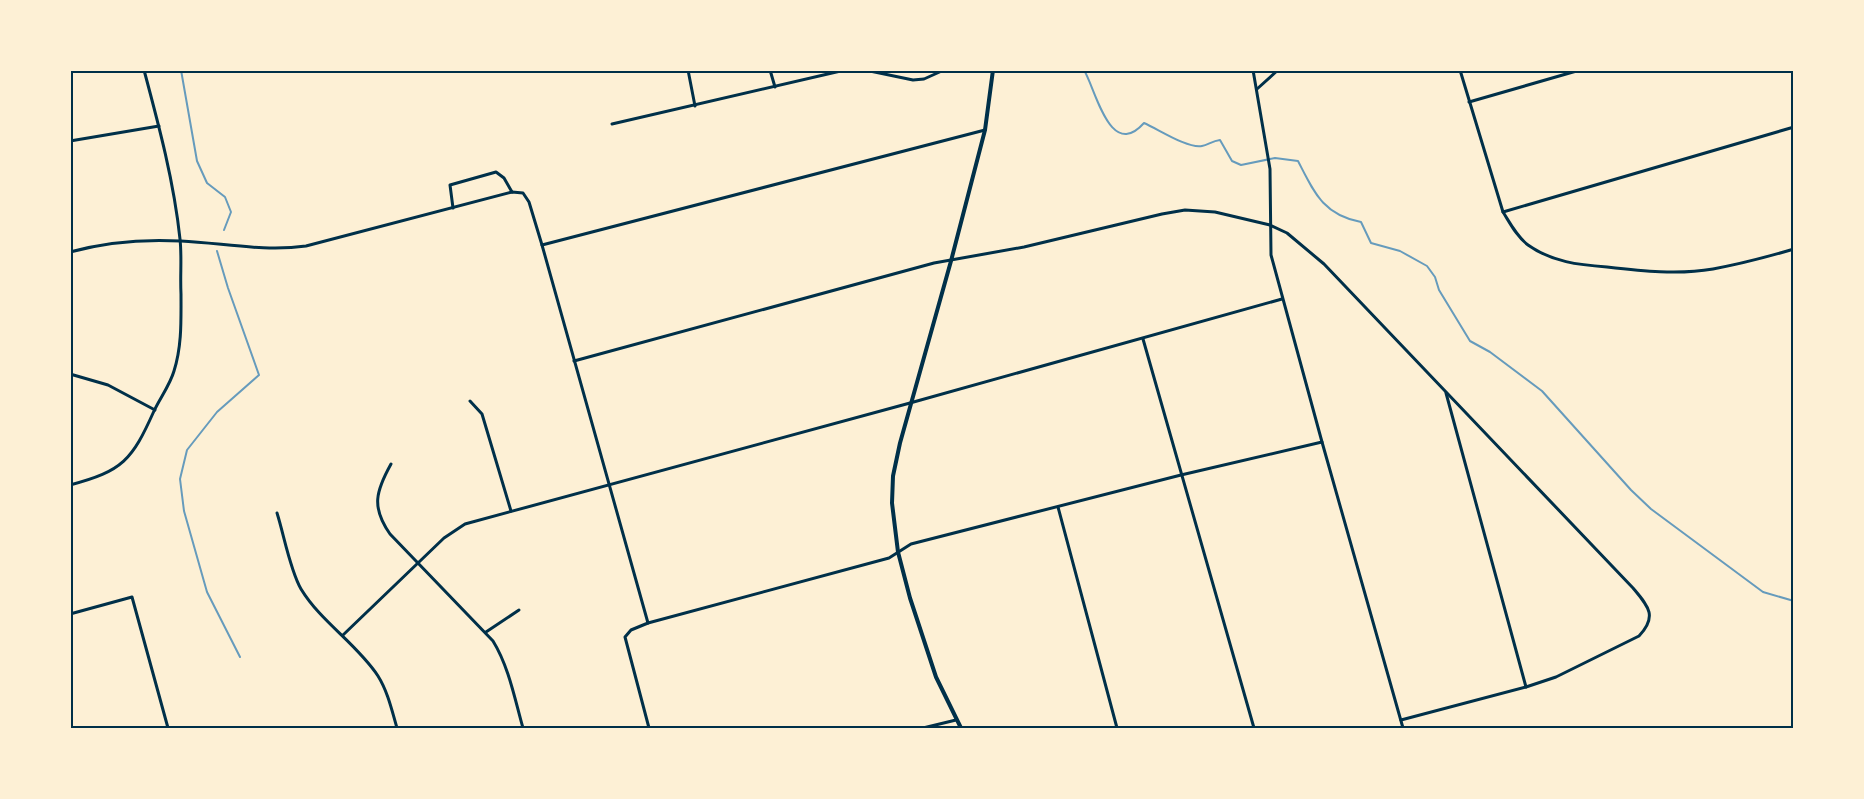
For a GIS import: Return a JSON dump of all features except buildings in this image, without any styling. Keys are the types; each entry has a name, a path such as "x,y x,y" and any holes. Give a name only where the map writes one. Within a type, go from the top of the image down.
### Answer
{"street":[{"path":"70,485 112,471 124,462 137,446 174,372 181,336 180,241 174,193 144,70"},
{"path":"688,70 695,106"},
{"path":"770,70 775,87"},
{"path":"612,124 845,70"},
{"path":"865,70 913,80 924,79 944,70"},
{"path":"961,729 936,677 910,598 898,552 892,503 900,443 985,130 993,70"},
{"path":"1253,70 1270,169 1271,255 1403,729"},
{"path":"1256,90 1278,70"},
{"path":"1460,70 1468,103 1503,212 1526,243 1557,260 1651,272 1688,271 1712,269 1794,249"},
{"path":"1468,103 1580,70"},
{"path":"70,141 159,126"},
{"path":"1503,212 1794,127"},
{"path":"542,245 985,130"},
{"path":"453,208 450,185 496,172 504,178 512,192"},
{"path":"70,252 123,242 180,241 287,249 512,192 523,193 529,202 542,245 648,623"},
{"path":"574,361 934,263 1024,247 1185,210 1215,212 1270,225 1287,233 1324,264 1633,588 1646,603 1650,613 1648,627 1639,636 1556,677 1401,720"},
{"path":"343,636 444,538 465,524 1282,299"},
{"path":"1143,339 1254,729"},
{"path":"70,374 108,385 155,410"},
{"path":"1446,392 1526,687"},
{"path":"470,401 482,414 511,511"},
{"path":"649,729 625,637 631,630 648,623 889,558 911,544 1181,475 1322,442"},
{"path":"391,464 378,490 379,514 390,534 486,632 500,651 523,729"},
{"path":"1058,506 1117,729"},
{"path":"277,513 301,588 377,674 386,690 397,729"},
{"path":"70,614 132,597 168,729"},
{"path":"486,632 519,610"},
{"path":"923,729 956,720"}],"waterway":[{"path":"181,70 197,161 207,183 225,197 231,212 224,230"},
{"path":"1084,70 1106,118 1113,128 1122,134 1132,132 1144,123 1189,145 1204,145 1220,140 1232,161 1241,165 1275,158 1298,161 1321,200 1337,214 1361,222 1371,243 1400,251 1427,266 1470,341 1490,352 1542,391 1651,509 1763,592 1794,601"},
{"path":"217,251 259,375 217,412 187,450 180,479 184,511 207,592 240,657"}]}
